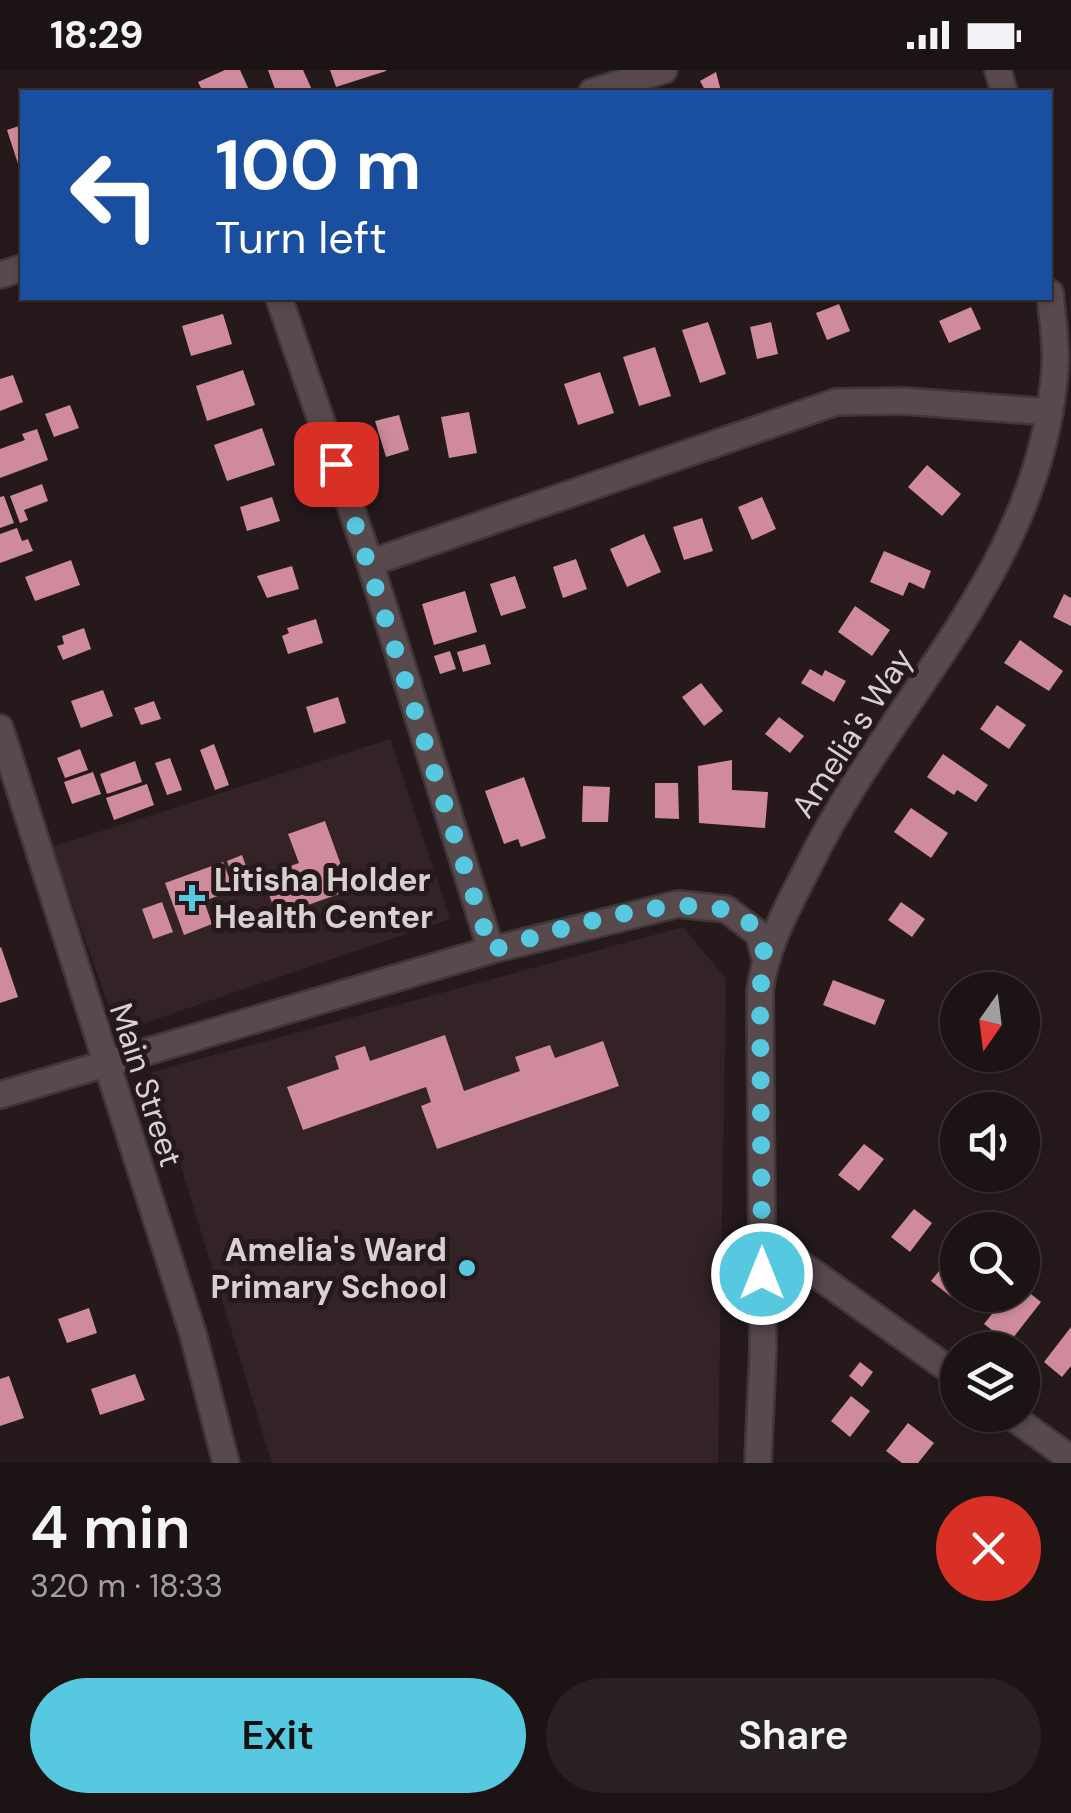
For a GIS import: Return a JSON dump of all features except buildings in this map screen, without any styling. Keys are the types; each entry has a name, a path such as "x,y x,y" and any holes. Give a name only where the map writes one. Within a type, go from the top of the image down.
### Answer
{"street":[{"path":"599,90 664,70"},
{"path":"280,300 370,564 491,950"},
{"name":"Amelia's Way","path":"758,1463 762,1236 760,991 764,955 838,805 985,590 1029,496 1050,412 1056,364 1051,300"},
{"path":"370,564 836,402 903,401 1050,412"},
{"name":"Main Street","path":"0,728 193,1334 226,1463"},
{"path":"0,1095 622,914 691,904 726,909 759,934 764,955"},
{"path":"762,1236 940,1363"},
{"path":"1034,1432 1071,1459"}],"shaded area":[{"path":"390,739 450,919 118,1032 52,847"},
{"name":"Amelia's Ward Primary School","path":"683,927 726,979 718,1463 272,1463 152,1072"}],"place":[{"name":"Litisha Holder Health Center","path":"192,898"},
{"name":"Amelia's Ward Primary School","path":"467,1268"}],"route":[{"path":"336,464 491,950 622,914 678,904 726,909 759,934 764,955 760,991 762,1274"}]}
